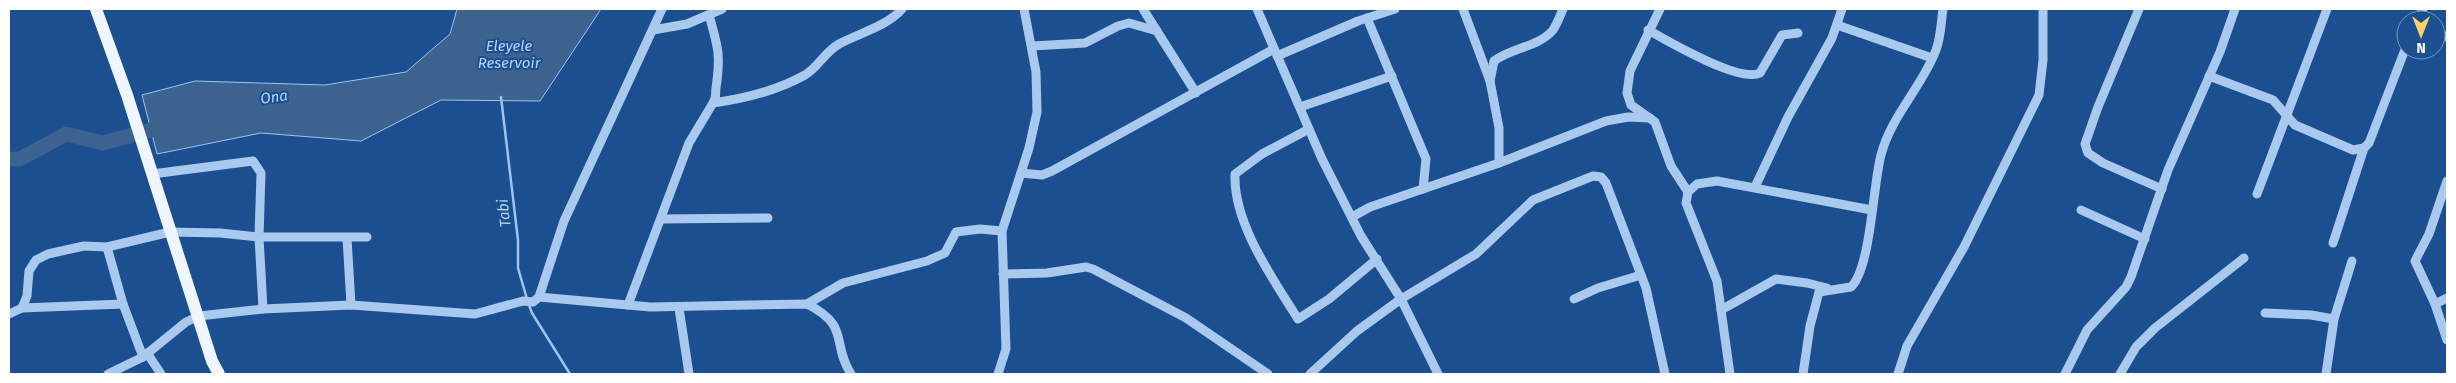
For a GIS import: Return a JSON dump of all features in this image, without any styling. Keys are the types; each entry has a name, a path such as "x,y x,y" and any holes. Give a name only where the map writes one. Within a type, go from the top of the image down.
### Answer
{"main road":[{"path":"96,9 127,94 212,361 219,374"}],"street":[{"path":"532,300 605,129 634,72 662,9"},
{"path":"653,30 687,24 722,9"},
{"path":"713,103 730,101 784,85 805,75 837,45 894,18 902,9"},
{"path":"998,374 1006,349 1002,231 1035,127 1036,72 1024,9"},
{"path":"1144,9 1196,93"},
{"path":"1257,9 1309,129 1352,217 1401,299 1438,374"},
{"path":"1020,174 1042,175 1052,171 1276,52 1395,9"},
{"path":"1463,9 1490,81 1499,128 1499,162"},
{"path":"1490,81 1494,62 1506,52 1546,36 1553,30 1563,9"},
{"path":"1660,9 1648,30 1630,71 1627,93 1631,105 1650,118 1658,128 1671,166 1688,192"},
{"path":"1755,187 1788,117 1816,70 1837,25 1842,9"},
{"path":"1803,374 1818,296 1822,290 1853,286 1864,254 1882,150 1904,105 1932,58 1940,36 1942,9"},
{"path":"1898,374 1911,338 1964,248 2039,95 2043,60 2043,9"},
{"path":"2139,9 2098,107 2085,144 2088,153 2102,163 2162,189"},
{"path":"2065,374 2087,330 2126,287 2146,239 2183,133 2235,9"},
{"path":"2256,194 2327,9"},
{"path":"628,305 690,143 716,99 719,78 719,53 709,15"},
{"path":"1367,18 1426,159 1423,189"},
{"path":"1032,46 1080,44 1128,23 1157,31"},
{"path":"1837,25 1932,58"},
{"path":"1648,30 1689,52 1733,70 1754,76 1760,73 1782,35 1798,33"},
{"path":"2333,243 2364,148 2369,143 2401,60"},
{"path":"1300,108 1392,76"},
{"path":"2208,76 2273,100 2295,125 2353,150 2364,148"},
{"path":"1352,217 1370,207 1499,162 1606,121 1628,117 1650,118"},
{"path":"1309,129 1262,154 1235,174 1235,189 1247,228 1267,270 1298,319 1329,299 1377,259"},
{"path":"152,174 253,161 261,174 258,237 263,309"},
{"path":"1310,374 1357,331 1401,299 1476,254 1533,200 1594,176 1601,177 1606,183 1641,275 1665,374"},
{"path":"1730,374 1717,281 1686,203 1688,192 1697,184 1708,181 1755,187 1872,210"},
{"path":"2447,181 2429,234 2415,261 2435,304 2447,340"},
{"path":"2081,210 2146,239"},
{"path":"661,220 768,218"},
{"path":"108,374 145,355 186,322 199,316 263,309 351,305 475,314 532,300 679,308 806,304 843,283 927,261 945,253 956,232 980,229 1002,231"},
{"path":"22,308 27,296 29,271 36,260 48,254 84,246 107,247 170,232 258,237 367,237"},
{"path":"347,238 351,305"},
{"path":"107,247 124,304 145,355 162,374"},
{"path":"2120,374 2136,347 2155,328 2244,258"},
{"path":"2326,374 2334,319 2352,260"},
{"path":"1002,274 1093,269 1186,318 1268,374"},
{"path":"1574,299 1598,288 1641,275"},
{"path":"1721,310 1776,279 1807,283 1830,289"},
{"path":"2435,304 2447,298"},
{"path":"9,314 22,308 124,304"},
{"path":"806,304 818,310 836,328 847,368 851,374"},
{"path":"679,308 689,374"},
{"path":"2266,313 2311,315 2334,319"}],"water":[{"name":"Eleyele Reservoir","path":"457,9 601,9 540,101 441,100 361,141 261,133 157,154 142,95 195,81 325,85 406,72 450,34"}],"waterway":[{"name":"Tabi","path":"501,97 518,240 518,268 527,299"},
{"name":"Ona","path":"9,159 20,159 66,134 103,143 170,125"},
{"name":"Tabi","path":"529,305 532,313 570,374"}]}
